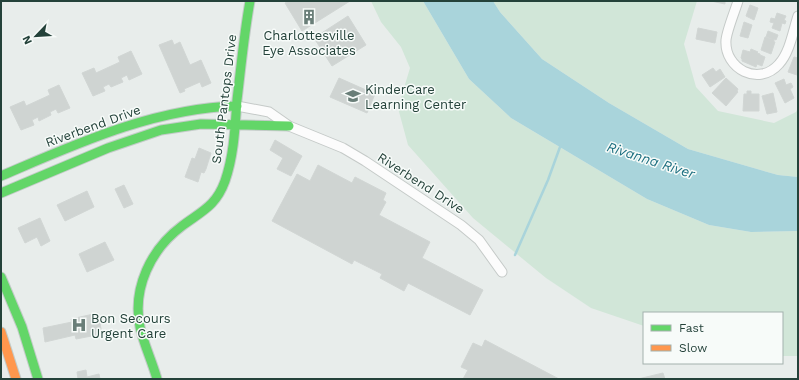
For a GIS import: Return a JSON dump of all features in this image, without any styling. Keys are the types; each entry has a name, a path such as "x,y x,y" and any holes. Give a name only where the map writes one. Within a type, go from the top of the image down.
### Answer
{"main road":[{"name":"South Pantops Drive","path":"156,379 139,318 140,287 144,272 168,237 183,225 208,209 215,201 228,173 232,157 243,43 250,1"},
{"name":"Riverbend Drive","path":"1,176 99,135 133,124 185,111 224,106 237,106"},
{"name":"Riverbend Drive","path":"1,193 136,138 188,126 214,123 289,126"},
{"path":"1,277 24,329 32,353 38,379"},
{"path":"1,332 16,379"}],"street":[{"path":"738,1 726,40 729,57 736,67 746,73 756,75 766,73 778,65 785,55 798,16"},
{"name":"Riverbend Drive","path":"237,106 269,112 289,126 343,148 410,190 461,225 479,240 502,272"}],"green space":[{"path":"371,1 423,1 469,79 511,118 647,199 709,225 751,232 798,231 798,356 783,356 783,312 643,312 643,326 591,308 546,278 473,218 408,145 398,108 410,68 401,47 381,22"},
{"path":"493,1 697,1 684,44 696,87 718,111 774,123 796,112 798,108 798,177 778,175 688,149 609,103 542,59 500,12"}],"water":[{"name":"Rivanna River","path":"423,1 493,1 500,12 542,59 609,103 688,149 778,175 798,177 798,231 751,232 709,225 647,199 511,118 469,79"}],"building":[{"name":"Charlottesville Eye Associates","path":"289,1 350,1 302,31 285,3"},
{"path":"711,1 725,1 725,4"},
{"path":"750,5 758,8 754,20 746,16"},
{"path":"777,13 786,16 784,20 786,21 785,24 782,23 780,31 772,28 774,23 770,22 771,18 775,19"},
{"path":"348,16 366,45 332,66 314,38"},
{"path":"744,22 752,25 748,38 740,36"},
{"path":"698,28 717,32 715,43 696,39"},
{"path":"768,31 778,35 776,40 774,39 775,42 771,54 761,50 765,37 772,39 766,37"},
{"path":"172,40 174,45 180,42 190,65 201,60 211,83 202,87 200,82 184,89 185,91 180,93 159,45"},
{"path":"751,49 765,57 762,66 757,64 756,67 742,61 741,58 743,50 750,52"},
{"path":"131,51 142,74 129,80 127,75 121,78 123,82 111,87 109,84 103,87 105,91 93,96 82,73 94,68 96,73 120,62 118,57"},
{"path":"794,57 798,58 797,75 788,72"},
{"path":"713,68 716,72 720,69 725,77 710,87 702,75"},
{"name":"KinderCare Learning Center","path":"339,78 375,94 367,113 330,97"},
{"path":"726,78 738,89 738,92 726,106 712,93"},
{"path":"784,79 786,85 791,83 793,87 790,89 794,98 785,103 775,83"},
{"path":"59,85 70,108 58,113 56,109 50,112 51,115 39,121 38,117 32,120 34,125 21,130 10,107 24,101 26,106 50,95 48,90"},
{"path":"747,91 751,91 751,94 759,94 759,111 743,111 744,94 747,94"},
{"path":"773,93 777,112 767,114 762,96"},
{"path":"275,140 302,156 291,176 277,169 283,158 270,150"},
{"path":"199,148 211,153 206,169 204,173 201,172 198,182 185,177 192,158 195,159"},
{"path":"318,165 352,183 355,177 386,193 383,200 386,202 379,215 430,242 422,258 483,290 470,315 408,283 404,291 380,278 382,274 354,260 352,264 272,221 297,174 310,181"},
{"path":"124,185 133,204 124,208 115,189"},
{"path":"87,191 94,207 65,221 57,205"},
{"path":"40,218 50,241 41,246 37,237 25,243 18,228"},
{"path":"105,242 114,260 87,272 79,254"},
{"name":"Bon Secours Urgent Care","path":"98,313 102,334 76,339 75,335 45,342 43,328 72,322 71,319"},
{"path":"485,340 559,379 463,379 468,370 461,367 473,343 482,347"},
{"path":"86,370 87,377 99,374 100,379 78,379 77,372"},
{"path":"663,373 665,379 638,379"}],"waterway":[{"path":"515,255 548,180 560,147"}],"traffic: fast":[{"path":"157,379 140,327 138,312 142,284 146,270 161,246 171,235 213,202 225,181 234,141 241,63 250,1"},
{"path":"1,176 87,140 146,121 176,113 206,108 237,106"},
{"path":"1,193 108,148 161,130 201,124 289,126"},
{"path":"1,277 22,327 38,379"}],"traffic: slow":[{"path":"1,332 16,379"}],"place":[{"name":"Charlottesville Eye Associates","path":"309,17"},
{"name":"KinderCare Learning Center","path":"353,96"},
{"name":"Bon Secours Urgent Care","path":"79,325"}]}
